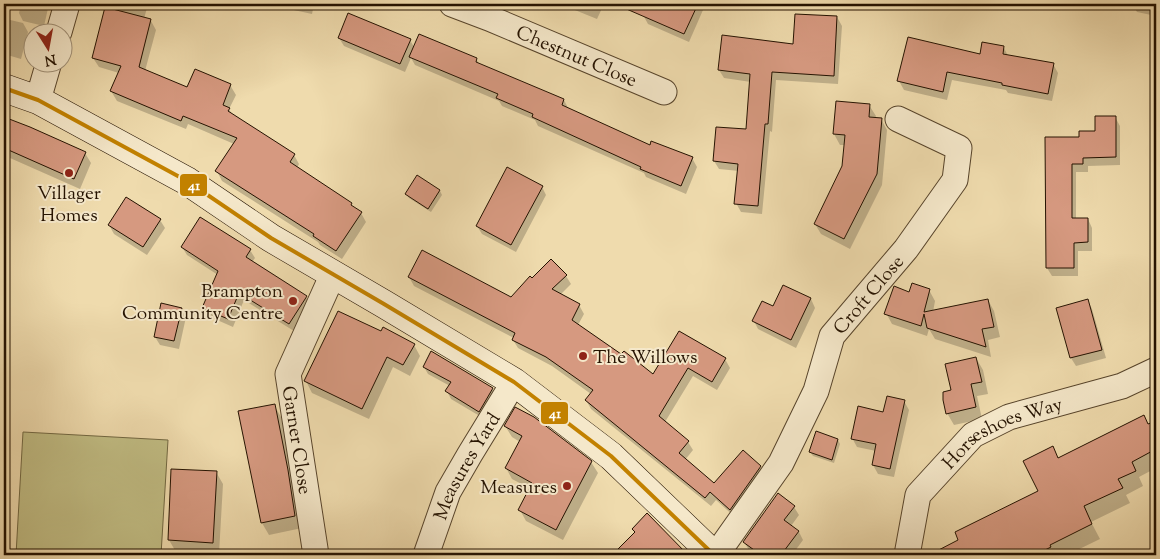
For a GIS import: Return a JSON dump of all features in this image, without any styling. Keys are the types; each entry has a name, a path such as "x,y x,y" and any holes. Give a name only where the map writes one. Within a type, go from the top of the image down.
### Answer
{"street":[{"path":"61,22 67,4"},
{"name":"Chestnut Close","path":"452,4 491,11 664,92"},
{"path":"38,100 46,72"},
{"path":"4,88 38,100 187,181 270,238 514,382 611,456 715,555"},
{"name":"Croft Close","path":"715,555 781,463 816,391 832,336 906,249 955,180 959,148 898,119"},
{"name":"Garner Close","path":"316,555 288,374 333,274"},
{"name":"Horseshoes Way","path":"906,555 918,495 973,435 1009,417 1122,386 1156,370"},
{"name":"Measures Yard","path":"426,555 448,492 514,382"}],"shaded area":[{"path":"23,432 168,440 161,555 16,555"}],"building":[{"path":"615,4 698,4 684,34"},
{"path":"105,7 151,19 139,67 187,87 195,69 231,84 223,105 230,108 228,111 295,154 290,162 352,203 351,205 362,212 336,251 313,236 314,234 215,171 237,138 183,116 181,121 110,91 121,66 92,58"},
{"path":"348,13 411,39 400,64 338,38"},
{"path":"795,14 837,16 834,76 772,72 768,124 765,124 758,206 734,204 738,164 713,161 716,127 746,129 750,74 718,70 722,35 793,44"},
{"path":"419,34 477,58 476,62 564,99 562,105 650,145 651,141 693,157 681,186 640,169 641,167 532,117 533,114 496,98 498,94 409,57"},
{"path":"908,37 980,54 982,42 1004,46 1003,54 1054,63 1048,94 947,72 943,92 897,81"},
{"path":"836,101 870,104 869,117 882,118 877,174 844,239 814,224 842,166 845,135 833,134"},
{"path":"1095,116 1116,116 1116,157 1083,158 1083,164 1072,164 1072,218 1088,218 1088,242 1074,243 1074,268 1046,268 1045,137 1079,137 1079,131 1095,131"},
{"path":"4,117 86,152 74,179 4,148"},
{"path":"507,167 543,186 511,245 476,226"},
{"path":"417,175 440,190 428,209 405,194"},
{"path":"126,197 161,219 143,247 108,225"},
{"path":"200,217 251,249 246,257 307,296 289,324 239,293 228,319 202,308 218,271 181,247"},
{"path":"422,250 511,297 530,276 532,278 551,259 567,275 552,289 580,304 572,320 621,354 624,351 653,374 679,331 726,358 712,382 688,368 659,416 689,441 679,453 714,483 743,450 761,466 730,510 710,492 705,498 585,400 593,390 546,357 512,340 515,333 408,277"},
{"path":"912,283 930,289 924,312 988,299 994,327 982,329 986,347 927,328 924,314 921,326 884,314 894,286 909,292"},
{"path":"783,285 811,298 791,340 752,321 762,301 773,306"},
{"path":"1088,299 1102,350 1070,358 1056,308"},
{"path":"161,303 182,308 174,341 154,337"},
{"path":"338,311 381,331 383,327 415,344 403,365 387,357 362,409 304,381"},
{"path":"431,351 493,388 479,412 445,391 451,382 423,367"},
{"path":"976,357 982,382 971,384 976,407 946,414 943,392 951,390 945,364"},
{"path":"887,396 905,400 890,469 872,465 876,444 851,439 858,406 883,412"},
{"path":"275,404 295,516 261,523 238,411"},
{"path":"515,407 534,417 592,461 556,530 518,510 532,483 505,468 522,436 504,426"},
{"path":"1144,415 1148,424 1156,421 1156,449 1132,462 1136,471 1118,479 1123,488 1084,506 1092,524 1050,545 1051,547 1035,555 929,555 958,540 955,532 1038,491 1023,461 1053,446 1058,458"},
{"path":"816,431 838,439 832,460 809,452"},
{"path":"171,469 217,471 213,543 168,540"},
{"path":"778,493 795,506 784,520 799,531 781,555 761,555 743,542"},
{"path":"647,513 688,555 612,555 635,532 632,529"}],"transit line":[{"name":"41","path":"4,88 38,100 187,181 271,238 514,382 611,456 714,555"}],"place":[{"name":"Villager Homes","path":"69,173"},
{"name":"Brampton Community Centre","path":"293,301"},
{"name":"The Willows","path":"583,356"},
{"name":"Measures","path":"567,486"}]}
